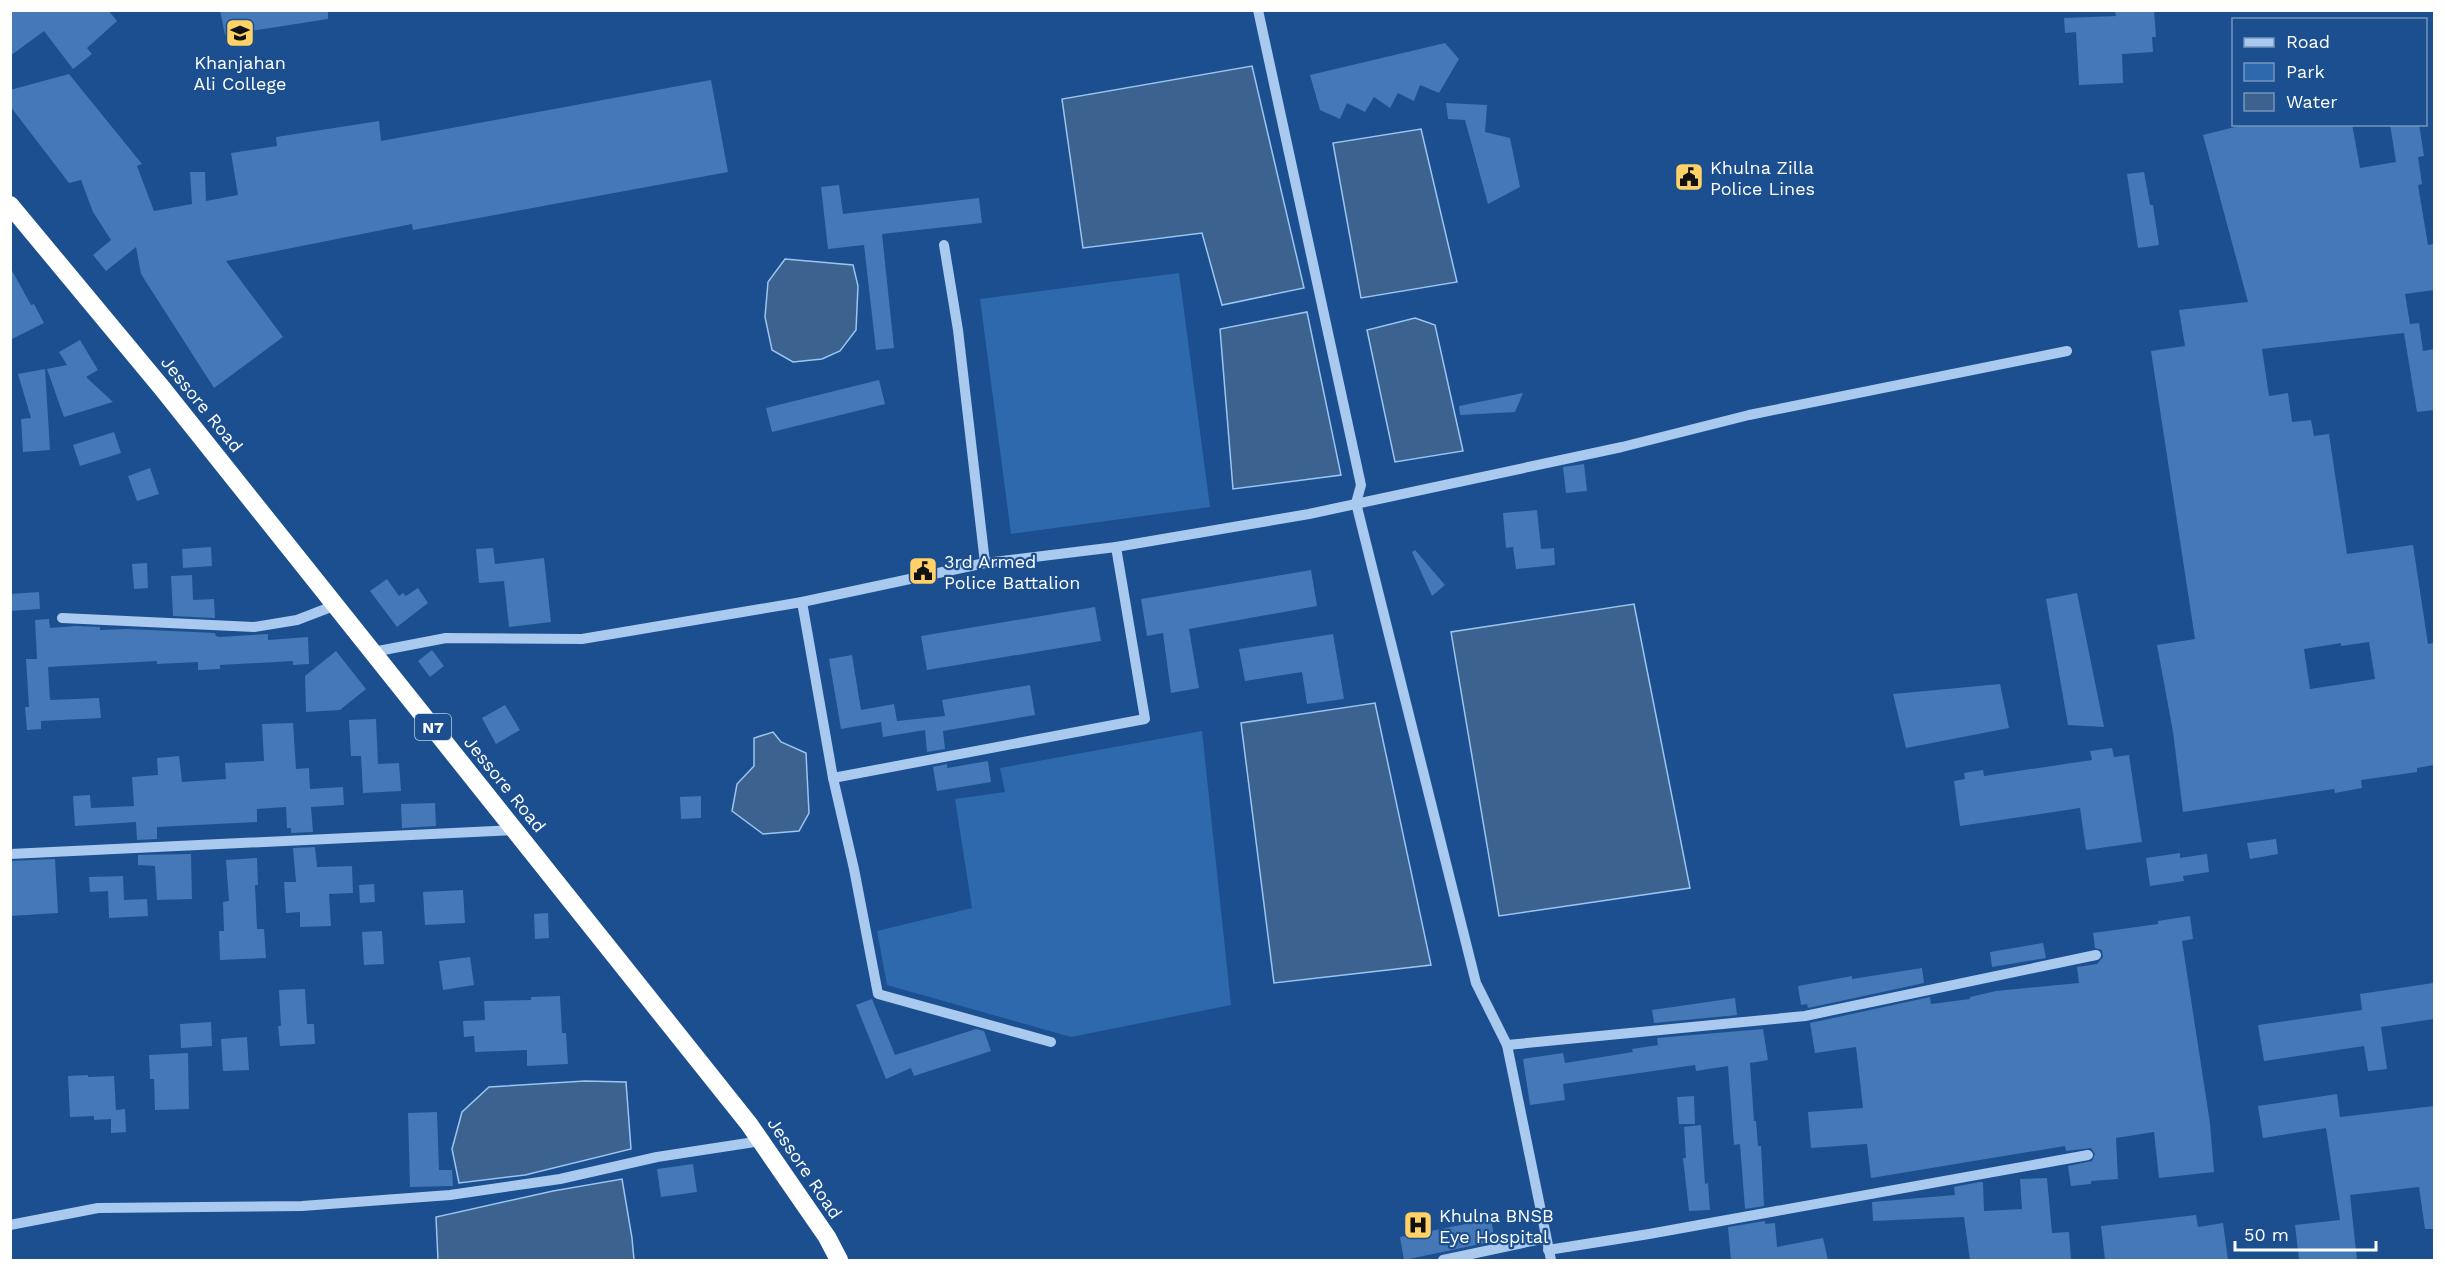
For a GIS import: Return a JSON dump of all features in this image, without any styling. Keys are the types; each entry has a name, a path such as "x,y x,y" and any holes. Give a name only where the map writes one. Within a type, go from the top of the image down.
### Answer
{"highway":[{"name":"Jessore Road","path":"10,205 162,387 760,1141 827,1237 839,1260"}],"street":[{"path":"1258,10 1360,485 1356,503 1476,983 1507,1044 1549,1255 1649,1234 2088,1155"},
{"path":"944,245 957,330 985,563"},
{"path":"373,652 446,638 582,639 802,602 985,563 1116,547 1309,514 1622,447 1749,415 2067,351"},
{"path":"833,778 1145,719 1116,547"},
{"path":"802,602 833,778 854,868 878,994 1051,1042"},
{"path":"62,618 254,627 297,620 336,605"},
{"path":"10,854 516,831"},
{"path":"1507,1044 1805,1016 2096,955"},
{"path":"10,1225 98,1208 302,1206 450,1195 560,1179 657,1157 760,1141"},
{"path":"1443,1260 1546,1238"}],"green space":[{"path":"1179,273 1210,507 1011,534 980,299"},
{"path":"1202,731 1231,1005 1071,1037 887,985 877,931 972,908 955,799 1005,792 1000,768"}],"water":[{"path":"1252,66 1304,288 1222,305 1202,233 1083,248 1062,99"},
{"path":"1421,129 1457,282 1361,298 1333,143"},
{"path":"785,259 853,265 858,286 856,330 840,351 822,359 793,362 772,350 765,317 768,282"},
{"path":"1307,312 1341,475 1233,489 1220,329"},
{"path":"1415,318 1435,325 1463,451 1395,462 1367,330"},
{"path":"1634,604 1690,888 1499,916 1451,632"},
{"path":"1375,703 1431,965 1274,983 1241,723"},
{"path":"773,732 781,742 806,753 809,813 799,831 763,834 732,811 737,784 754,766 754,738"},
{"path":"585,1081 626,1082 631,1149 525,1175 459,1183 452,1149 462,1112 489,1087"},
{"path":"622,1179 634,1260 438,1260 436,1217 553,1191"}],"building":[{"path":"10,10 108,10 117,21 87,48 92,54 73,69 44,31 10,56"},
{"path":"220,10 328,10 328,19 225,35"},
{"path":"2115,10 2154,10 2156,37 2152,37 2153,52 2122,54 2123,83 2079,85 2076,32 2065,33 2064,18 2116,16"},
{"path":"1445,43 1459,59 1439,93 1420,85 1414,101 1398,93 1390,108 1374,97 1365,112 1347,103 1340,119 1320,110 1310,75"},
{"path":"69,74 142,164 137,166 154,211 192,204 190,172 205,172 206,201 238,195 231,153 277,146 276,137 379,121 381,141 711,80 728,172 413,230 412,224 226,261 283,337 214,388 141,274 136,247 106,271 93,255 111,240 93,212 81,180 69,183 10,106 10,90"},
{"path":"1446,103 1487,105 1485,132 1510,138 1520,187 1488,204 1465,120 1448,119"},
{"path":"2239,126 2352,126 2360,168 2396,162 2390,126 2419,126 2424,156 2418,157 2422,184 2418,185 2428,245 2434,244 2434,290 2405,294 2410,324 2419,323 2423,351 2434,349 2434,410 2417,412 2404,333 2262,349 2269,396 2288,393 2292,422 2311,420 2314,436 2329,434 2347,554 2413,545 2428,644 2434,643 2434,765 2417,768 2417,772 2361,780 2362,788 2335,793 2334,789 2183,812 2173,732 2157,645 2195,639 2151,351 2185,346 2179,310 2248,302 2203,135","holes":["2369,642 2375,679 2310,689 2304,649 2341,643 2341,646"]},
{"path":"2144,172 2150,205 2153,205 2159,245 2138,248 2127,174"},
{"path":"839,185 843,214 979,198 982,223 882,234 894,348 876,350 864,245 828,249 821,187"},
{"path":"10,267 44,323 10,340"},
{"path":"80,340 98,370 86,377 113,402 64,417 47,369 67,365 59,352"},
{"path":"45,369 50,450 23,452 21,419 31,418 18,374"},
{"path":"879,380 885,404 772,432 766,408"},
{"path":"1523,393 1515,412 1460,415 1459,406"},
{"path":"114,432 121,453 80,466 73,445"},
{"path":"1584,464 1587,491 1566,493 1563,467"},
{"path":"150,468 159,494 137,501 128,476"},
{"path":"1537,510 1541,549 1554,548 1555,565 1516,569 1513,547 1506,548 1503,513"},
{"path":"211,547 212,566 183,568 182,549"},
{"path":"493,548 495,564 544,558 551,622 509,627 504,581 479,583 476,549"},
{"path":"1415,550 1445,585 1432,596 1412,552"},
{"path":"147,563 148,588 134,589 132,564"},
{"path":"1311,570 1317,606 1189,629 1199,688 1171,693 1163,633 1147,636 1141,599"},
{"path":"192,575 193,600 214,599 215,618 173,616 171,576"},
{"path":"387,579 399,596 403,593 406,596 418,588 428,603 397,627 370,591"},
{"path":"39,592 40,609 10,611 10,594"},
{"path":"2077,593 2104,727 2068,725 2046,599"},
{"path":"1095,607 1101,641 927,670 921,636"},
{"path":"49,619 50,628 76,626 100,627 100,630 215,633 219,637 268,634 268,640 308,637 309,664 293,665 293,661 220,665 220,669 198,670 198,662 157,664 157,661 48,667 50,700 99,698 101,718 41,721 41,729 27,730 25,707 29,707 26,659 37,659 35,620"},
{"path":"1333,634 1344,699 1307,704 1302,672 1245,681 1239,649"},
{"path":"432,650 444,666 430,677 418,661"},
{"path":"336,651 366,689 340,710 306,712 305,676"},
{"path":"852,655 861,710 894,704 897,721 945,716 942,700 1030,685 1035,715 943,731 945,749 927,752 925,730 883,737 881,722 841,729 829,659"},
{"path":"2000,684 2009,728 1906,748 1893,694"},
{"path":"505,705 520,730 496,744 482,718"},
{"path":"376,719 378,764 399,763 401,791 363,793 361,756 351,756 349,720"},
{"path":"293,723 296,769 309,768 310,789 343,787 344,805 311,807 313,832 291,833 291,828 287,828 286,807 257,809 257,822 157,827 157,839 137,840 136,822 75,826 73,796 90,795 91,808 134,806 132,777 158,775 157,758 179,756 182,782 226,779 225,763 264,761 262,724"},
{"path":"2112,748 2114,757 2129,755 2142,842 2086,850 2080,808 1960,826 1954,781 1965,779 1964,773 1983,770 1984,776 2092,760 2090,751"},
{"path":"988,761 991,782 937,791 933,767 947,764 947,768"},
{"path":"701,796 701,818 681,819 680,797"},
{"path":"435,803 436,826 402,828 401,804"},
{"path":"2276,839 2278,854 2250,859 2247,843"},
{"path":"315,847 317,867 352,866 353,893 329,894 331,926 300,927 300,912 286,913 284,882 296,882 293,848"},
{"path":"2180,853 2180,858 2207,854 2209,872 2183,876 2184,881 2150,886 2146,858"},
{"path":"191,854 192,899 157,900 155,866 138,865 138,855"},
{"path":"257,858 258,885 255,885 257,929 264,929 266,958 220,960 219,931 224,931 223,902 229,901 226,860"},
{"path":"55,859 58,913 10,916 10,861"},
{"path":"123,876 124,900 147,899 148,916 109,918 108,891 90,892 89,877"},
{"path":"374,884 375,902 360,903 359,885"},
{"path":"463,890 465,923 425,925 423,892"},
{"path":"548,913 549,938 535,939 534,914"},
{"path":"2190,916 2193,939 2182,941 2210,1123 2214,1172 2159,1178 2154,1132 2116,1138 2118,1179 2091,1181 2091,1184 2071,1186 2068,1166 2092,1161 2095,1154 2091,1148 2066,1151 2065,1146 1871,1178 1867,1144 1811,1148 1808,1112 1863,1108 1856,1047 1815,1053 1810,1023 1930,997 1931,1004 1970,999 1970,997 1996,991 2079,983 2077,967 2097,964 2103,957 2102,950 2095,948 2093,933 2158,924 2158,921"},
{"path":"382,931 384,964 364,965 362,932"},
{"path":"2043,943 2046,958 1992,967 1990,952"},
{"path":"470,957 474,985 443,990 439,961"},
{"path":"1922,968 1924,983 1808,1008 1807,1004 1801,1005 1798,986 1852,976 1852,979"},
{"path":"2433,983 2434,1019 2381,1027 2387,1069 2368,1071 2364,1046 2264,1061 2258,1025 2362,1010 2360,994"},
{"path":"305,989 307,1024 314,1024 315,1044 280,1046 279,990"},
{"path":"560,996 562,1033 566,1033 568,1064 527,1066 527,1050 475,1052 474,1036 464,1037 463,1021 485,1020 484,1001 531,1000 531,997"},
{"path":"1735,998 1737,1015 1654,1023 1652,1010"},
{"path":"872,999 895,1055 976,1029 984,1031 991,1051 914,1076 911,1068 886,1079 856,1005"},
{"path":"211,1022 212,1046 181,1048 180,1024"},
{"path":"1763,1029 1768,1060 1750,1063 1754,1121 1756,1121 1758,1146 1761,1146 1764,1206 1745,1209 1740,1144 1734,1145 1728,1066 1696,1071 1695,1065 1563,1084 1565,1100 1530,1105 1523,1059 1563,1053 1565,1063 1633,1052 1632,1049 1658,1045 1657,1038"},
{"path":"247,1037 249,1070 223,1071 221,1039"},
{"path":"188,1053 189,1109 155,1110 154,1079 150,1079 149,1055"},
{"path":"88,1075 88,1077 114,1076 116,1110 125,1109 126,1132 111,1133 111,1119 94,1120 94,1116 70,1117 68,1076"},
{"path":"2337,1094 2340,1117 2434,1106 2434,1229 2425,1229 2419,1187 2350,1195 2357,1260 2299,1260 2295,1225 2340,1220 2326,1128 2263,1138 2258,1106"},
{"path":"1694,1096 1695,1124 1679,1124 1677,1097"},
{"path":"437,1112 439,1170 452,1170 453,1186 410,1187 408,1113"},
{"path":"1701,1125 1705,1184 1708,1183 1710,1210 1689,1211 1683,1158 1686,1158 1684,1127"},
{"path":"693,1164 697,1192 661,1197 657,1169"},
{"path":"2047,1178 2052,1233 2069,1232 2071,1260 1970,1260 1964,1217 1873,1221 1872,1202 1955,1195 1954,1187 1979,1182 1983,1182 1984,1211 2022,1209 2020,1179"},
{"path":"2196,1215 2198,1227 2223,1223 2228,1260 2105,1260 2101,1226"},
{"path":"1491,1219 1495,1241 1404,1260 1400,1237"},
{"path":"1765,1221 1765,1224 1775,1223 1777,1247 1823,1238 1828,1260 1731,1260 1728,1227"}],"place":[{"name":"Khanjahan Ali College","path":"240,33"},
{"name":"Khulna Zilla Police Lines","path":"1689,177"},
{"name":"3rd Armed Police Battalion","path":"923,571"},
{"name":"Khulna BNSB Eye Hospital","path":"1418,1225"}]}
